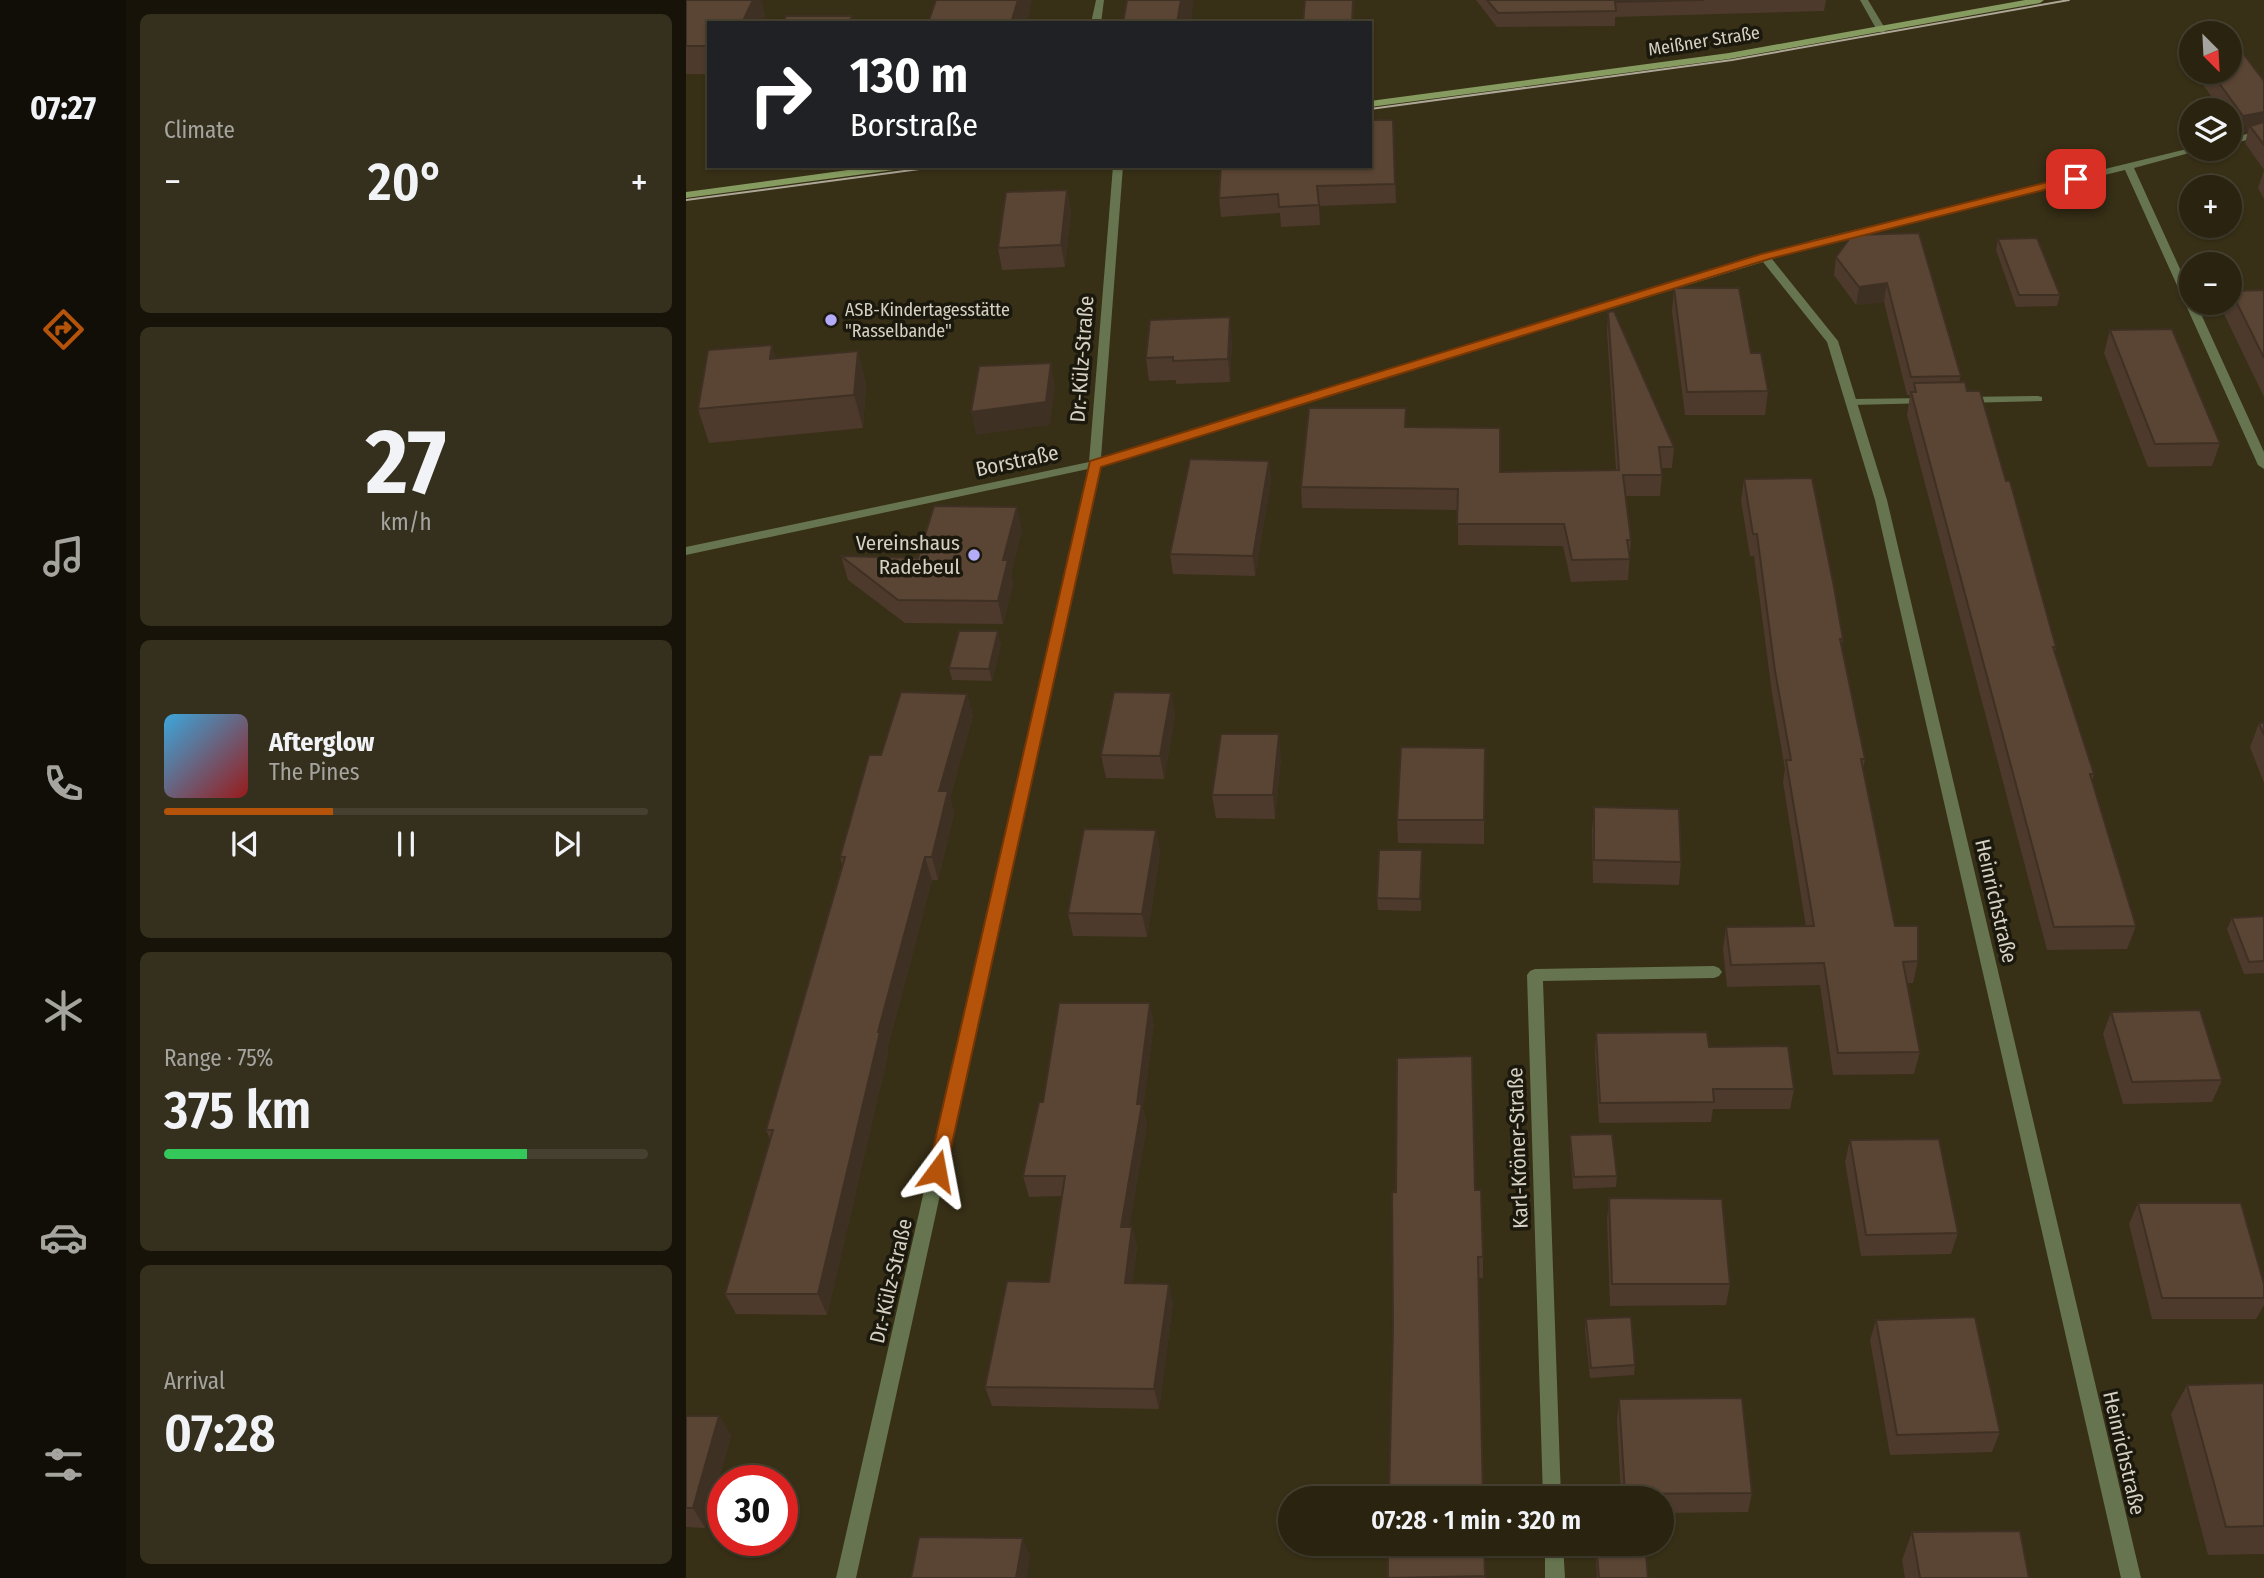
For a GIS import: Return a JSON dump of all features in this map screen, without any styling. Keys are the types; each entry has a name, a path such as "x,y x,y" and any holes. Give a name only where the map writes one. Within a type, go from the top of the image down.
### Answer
{"main road":[{"name":"Meißner Straße","path":"1372,104 1729,56 2040,0"},
{"path":"686,195 886,168"}],"street":[{"path":"1096,21 1100,0"},
{"path":"1864,0 1881,30"},
{"path":"2242,138 2264,133"},
{"name":"Borstraße","path":"686,551 1095,464 1765,257 2179,154"},
{"path":"2128,166 2264,465"},
{"name":"Dr.-Külz-Straße","path":"846,1578 1095,464 1118,168"},
{"name":"Heinrichstraße","path":"1765,257 1832,341 1881,500 2132,1578"},
{"path":"1852,402 2038,399"},
{"name":"Karl-Kröner-Straße","path":"1552,1486 1535,975 1714,972"},
{"path":"1554,1556 1555,1578"}],"building":[{"path":"686,0 753,0 743,21 707,21 707,46 686,46"},
{"path":"936,0 1018,0 1012,21 929,21"},
{"path":"1127,0 1181,0 1177,21 1123,21"},
{"path":"1305,0 1353,0 1352,21 1303,21"},
{"path":"1487,0 1704,0 1615,2 1616,11 1498,13"},
{"path":"786,16 852,16 850,21 784,21"},
{"path":"2242,52 2264,81 2264,112 2243,116 2242,98 2230,98 2220,84 2242,84"},
{"path":"1372,120 1393,120 1395,184 1317,186 1319,205 1279,207 1278,194 1219,198 1221,168 1372,168"},
{"path":"2264,122 2264,145 2250,126"},
{"path":"1067,190 1061,245 998,248 1006,192"},
{"path":"1919,233 1961,376 1911,377 1887,283 1859,287 1836,257 1852,235"},
{"path":"2037,238 2060,295 2019,295 1998,239"},
{"path":"1674,288 1739,288 1751,353 1761,353 1768,391 1687,392"},
{"path":"2264,290 2264,358 2242,313 2242,291"},
{"path":"1614,311 1674,447 1659,447 1662,475 1623,475 1631,540 1627,540 1630,559 1572,560 1564,524 1457,524 1458,489 1301,487 1309,408 1406,408 1405,427 1500,428 1500,472 1619,470 1608,312"},
{"path":"1230,317 1228,359 1173,361 1173,357 1146,358 1150,320"},
{"path":"2172,329 2220,443 2155,444 2110,330"},
{"path":"772,345 770,359 858,351 854,395 698,409 708,350"},
{"path":"1051,363 1046,402 971,412 979,366"},
{"path":"1965,382 1967,391 1980,391 2006,481 2010,481 2056,647 2053,647 2094,774 2090,774 2136,926 2054,927 1911,392 1916,392 1914,383"},
{"path":"1190,459 1269,461 1253,556 1170,554"},
{"path":"1812,478 1843,639 1840,639 1865,759 1861,759 1895,926 1918,926 1918,961 1903,962 1920,1052 1838,1053 1824,963 1731,965 1726,927 1814,926 1786,760 1791,760 1775,671 1757,534 1753,534 1744,479"},
{"path":"934,506 1017,507 1003,560 1008,560 998,601 898,600 841,556 918,558"},
{"path":"959,631 998,631 989,669 949,668"},
{"path":"901,692 967,694 939,791 948,791 932,857 925,857 878,1032 818,1294 725,1294 773,1130 766,1130 845,857 840,857 869,755 881,755"},
{"path":"1114,692 1171,693 1160,756 1101,755"},
{"path":"1221,734 1279,734 1273,795 1212,795"},
{"path":"1401,747 1485,748 1484,820 1397,820"},
{"path":"1594,807 1679,809 1681,862 1594,860"},
{"path":"1084,829 1156,830 1142,914 1068,913"},
{"path":"1379,850 1422,850 1420,899 1377,898"},
{"path":"2264,916 2264,961 2249,962 2232,918"},
{"path":"1059,1003 1150,1003 1137,1104 1142,1104 1121,1227 1132,1227 1125,1283 1169,1284 1154,1389 985,1387 1007,1281 1049,1282 1065,1176 1023,1176 1039,1102 1043,1102"},
{"path":"2200,1010 2222,1080 2132,1082 2111,1012"},
{"path":"1707,1032 1709,1047 1788,1046 1794,1089 1713,1089 1714,1102 1600,1103 1596,1033"},
{"path":"1472,1056 1475,1190 1481,1190 1483,1257 1478,1257 1483,1486 1389,1486 1393,1327 1392,1192 1396,1192 1397,1058"},
{"path":"1612,1134 1617,1176 1574,1177 1570,1135"},
{"path":"1939,1139 1958,1233 1866,1235 1850,1140"},
{"path":"1609,1198 1722,1199 1730,1284 1612,1284"},
{"path":"2138,1203 2241,1203 2264,1284 2264,1298 2162,1298"},
{"path":"1631,1317 1635,1365 1591,1368 1586,1319"},
{"path":"1975,1317 2000,1432 1897,1435 1876,1320"},
{"path":"2264,1383 2264,1526 2226,1527 2187,1385"},
{"path":"1742,1398 1752,1493 1674,1494 1674,1486 1624,1486 1619,1399"},
{"path":"686,1416 719,1416 693,1508 686,1508"},
{"path":"2020,1531 2029,1578 1920,1578 1912,1532"},
{"path":"919,1537 1023,1538 1016,1578 911,1578"},
{"path":"1388,1556 1484,1556 1485,1576 1388,1578"},
{"path":"1597,1556 1646,1556 1648,1578 1599,1578"}],"tram line":[{"path":"1372,109 1732,60 2069,0"},
{"path":"686,200 927,168"}],"place":[{"name":"ASB-Kindertagesstätte \"Rasselbande\"","path":"831,320"},
{"name":"Vereinshaus Radebeul","path":"974,555"}],"route":[{"path":"937,1171 1095,464 1816,242 2076,179"}]}
